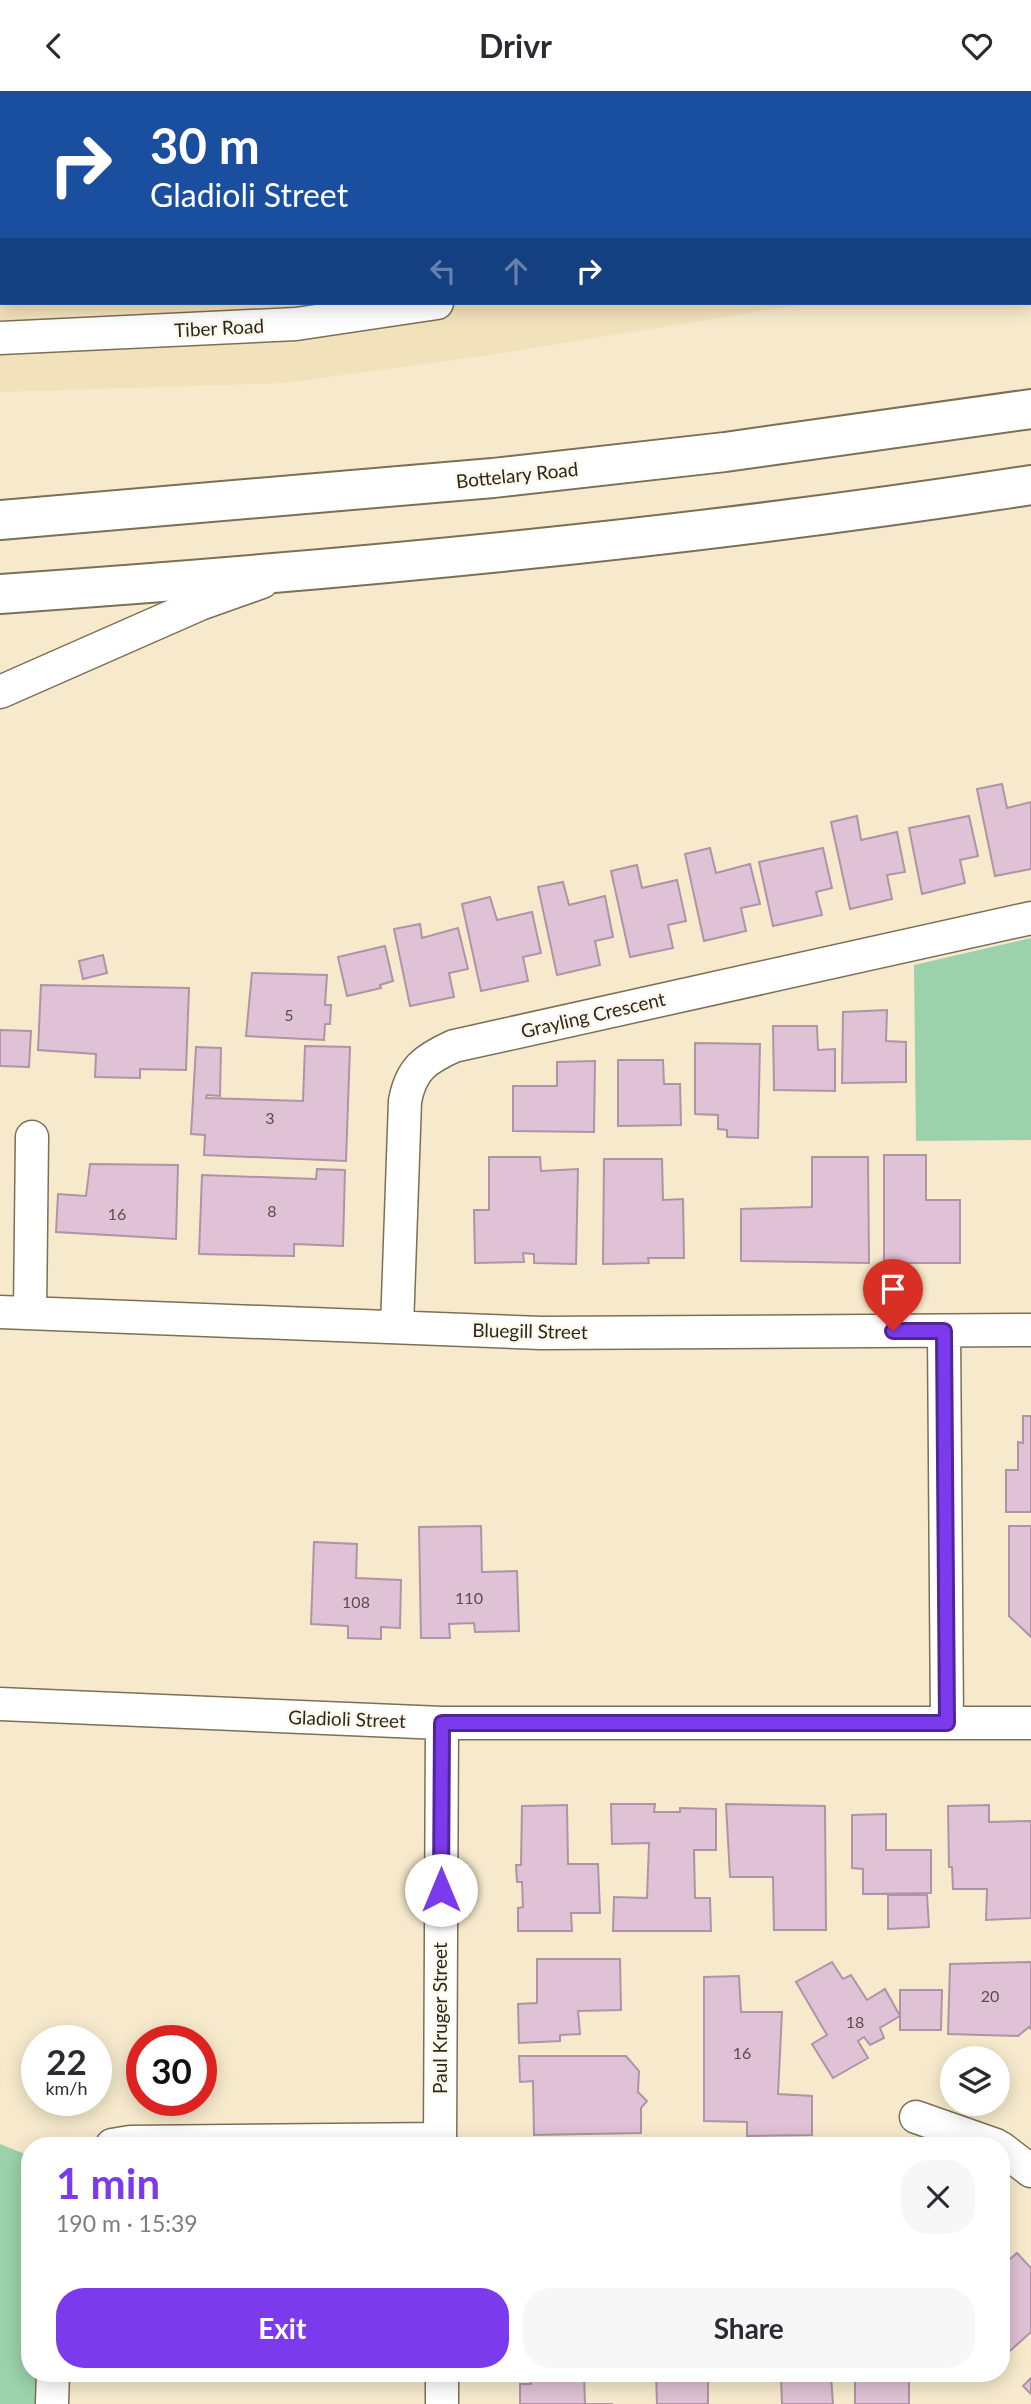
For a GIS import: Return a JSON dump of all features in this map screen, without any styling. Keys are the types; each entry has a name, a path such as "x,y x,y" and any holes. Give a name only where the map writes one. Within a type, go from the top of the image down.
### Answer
{"main road":[{"name":"Bottelary Road","path":"0,520 261,500 507,477 725,452 1031,409"},
{"path":"0,594 283,575 698,531 1031,485"}],"street":[{"name":"Tiber Road","path":"0,338 296,324 424,305"},
{"path":"0,692 200,604 283,575"},
{"name":"Grayling Crescent","path":"397,1327 405,1101 409,1081 417,1067 429,1057 454,1046 1031,918"},
{"name":"Bluegill Street","path":"32,1137 15,1312 541,1333 1031,1330"},
{"path":"944,1331 947,1723"},
{"name":"Gladioli Street","path":"0,1704 442,1723 1031,1723"},
{"name":"Paul Kruger Street","path":"440,2137 442,1723"},
{"path":"916,2117 973,2137"},
{"path":"1010,2155 1031,2171"},
{"path":"52,2404 53,2382"},
{"path":"442,2382 442,2404"}],"shaded area":[{"path":"0,305 801,305 489,355 284,383 0,392"}],"green space":[{"path":"1031,938 1031,1140 916,1141 914,965"},
{"path":"0,2144 21,2152 21,2382 38,2382 37,2404 0,2404"}],"building":[{"path":"1002,784 1007,808 1031,802 1031,869 995,876 977,789"},
{"path":"857,816 861,840 897,832 905,872 887,875 892,899 850,909 831,822"},
{"path":"969,816 978,856 960,860 965,883 922,894 909,828"},
{"path":"710,848 716,873 750,864 760,904 741,908 746,931 704,941 685,854"},
{"path":"823,848 832,888 816,892 822,915 773,926 759,862"},
{"path":"637,865 642,888 677,880 686,921 668,925 673,948 630,957 611,871"},
{"path":"563,882 569,905 605,896 613,937 595,941 600,965 557,975 538,887"},
{"path":"490,897 497,920 532,912 541,953 523,957 528,981 481,991 462,904"},
{"path":"420,924 422,938 458,928 468,969 449,973 454,997 410,1006 394,929"},
{"path":"385,946 393,981 380,985 381,988 347,996 338,957"},
{"path":"103,955 107,973 83,979 79,961"},
{"path":"252,973 327,975 325,1005 331,1005 330,1024 325,1024 324,1040 246,1036"},
{"path":"41,985 189,988 186,1070 140,1069 140,1078 95,1077 96,1054 38,1050"},
{"path":"887,1010 886,1041 906,1042 906,1082 842,1083 843,1012"},
{"path":"773,1026 817,1026 818,1050 835,1049 835,1091 774,1090"},
{"path":"0,1030 31,1031 29,1067 0,1066"},
{"path":"695,1043 760,1044 758,1138 727,1137 727,1130 718,1129 718,1115 695,1114"},
{"path":"305,1046 350,1047 346,1161 204,1155 205,1135 191,1134 196,1047 221,1048 220,1096 207,1095 206,1098 303,1101"},
{"path":"618,1060 663,1060 664,1084 680,1084 681,1125 618,1126"},
{"path":"595,1061 594,1132 513,1131 513,1086 557,1086 557,1062"},
{"path":"884,1155 926,1155 926,1200 960,1200 960,1263 884,1263"},
{"path":"489,1157 540,1157 541,1171 578,1169 576,1264 534,1263 534,1254 523,1253 524,1262 475,1263 474,1210 489,1210"},
{"path":"812,1157 868,1157 869,1263 741,1261 741,1209 812,1207"},
{"path":"604,1159 662,1159 663,1200 683,1199 684,1258 648,1258 649,1263 603,1264"},
{"path":"90,1164 178,1165 176,1239 56,1232 58,1194 86,1196"},
{"path":"317,1169 345,1170 343,1246 294,1244 294,1256 199,1254 202,1175 316,1179"},
{"path":"1023,1416 1031,1416 1031,1512 1006,1512 1006,1470 1018,1470 1018,1442 1023,1443"},
{"path":"481,1526 482,1572 517,1571 519,1631 475,1632 474,1623 449,1624 450,1638 421,1638 419,1527"},
{"path":"1009,1526 1031,1526 1031,1637 1009,1616"},
{"path":"314,1542 357,1544 356,1578 401,1580 400,1628 381,1627 381,1639 348,1638 348,1626 311,1624"},
{"path":"611,1804 655,1804 654,1812 680,1812 680,1808 716,1809 716,1850 694,1850 695,1898 710,1898 711,1931 613,1931 614,1897 647,1898 649,1843 612,1844"},
{"path":"726,1804 825,1806 826,1930 774,1930 773,1877 730,1877"},
{"path":"567,1805 568,1864 598,1864 600,1913 571,1913 572,1931 518,1931 518,1908 523,1907 522,1882 517,1882 516,1865 521,1865 522,1806"},
{"path":"989,1805 989,1822 1031,1821 1031,1918 986,1920 987,1889 953,1889 952,1867 949,1867 948,1806"},
{"path":"886,1814 886,1850 931,1850 931,1893 863,1894 863,1869 852,1868 852,1815"},
{"path":"888,1895 927,1895 929,1927 888,1929"},
{"path":"537,1959 620,1959 621,2010 578,2011 580,2034 560,2035 560,2041 519,2043 518,2004 537,2003"},
{"path":"832,1962 843,1979 851,1975 867,2000 885,1989 900,2016 880,2028 884,2038 870,2045 864,2037 858,2041 868,2058 833,2078 812,2044 827,2035 796,1982"},
{"path":"1031,1962 1031,2029 1029,2027 1018,2036 948,2034 950,1964"},
{"path":"739,1976 741,2012 782,2012 778,2094 812,2096 812,2135 747,2136 747,2122 704,2121 704,1977"},
{"path":"900,1990 942,1990 941,2030 900,2030"},
{"path":"519,2056 626,2056 639,2071 638,2092 647,2101 641,2108 641,2133 534,2135 533,2081 520,2082"},
{"path":"1017,2253 1031,2268 1031,2332 1010,2351 1010,2259"},
{"path":"1031,2378 1031,2394 1023,2386"},
{"path":"584,2382 585,2404 520,2404 520,2384"},
{"path":"656,2382 708,2382 708,2404 657,2404"},
{"path":"781,2382 831,2382 833,2404 782,2404"},
{"path":"855,2382 909,2382 909,2404 855,2404"}],"route":[{"path":"441,1890 442,1723 947,1723 944,1331 893,1331"}]}
